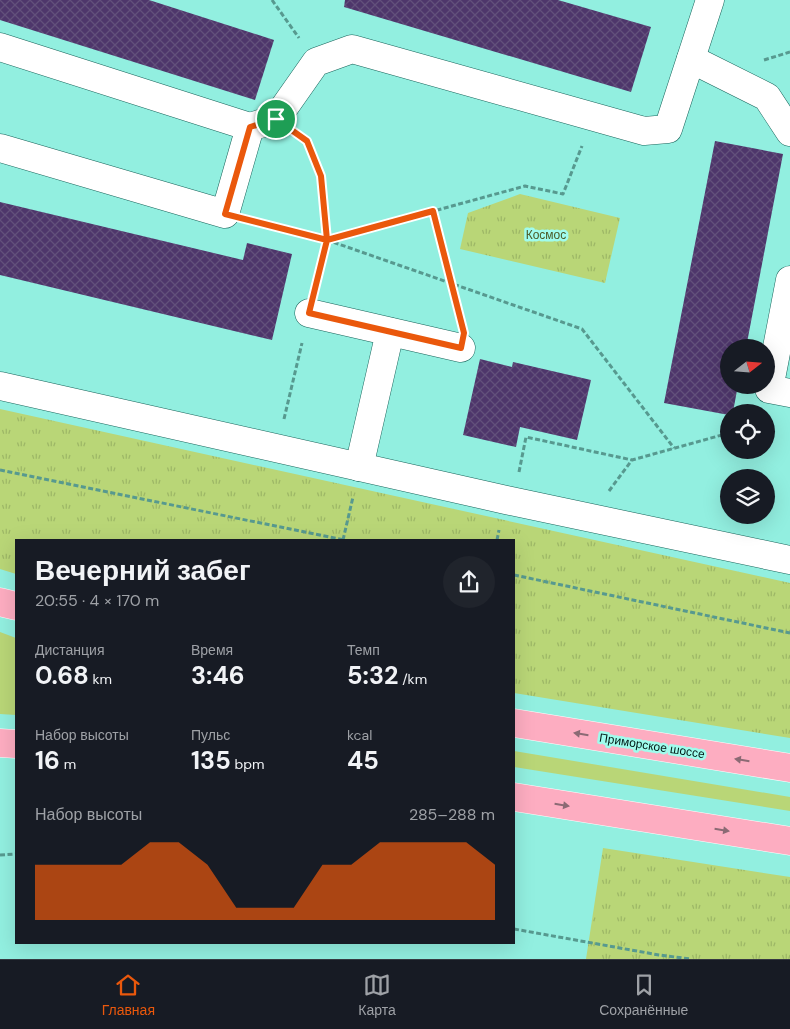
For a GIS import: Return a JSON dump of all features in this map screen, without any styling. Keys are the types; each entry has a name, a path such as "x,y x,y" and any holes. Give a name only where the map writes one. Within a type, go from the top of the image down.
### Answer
{"highway":[{"path":"0,602 15,606"},
{"name":"Приморское шоссе","path":"515,723 790,768"},
{"path":"0,743 15,744"},
{"path":"515,797 790,841"}],"street":[{"path":"0,47 250,127 276,119 316,62 352,48 644,131 668,129 710,0"},
{"path":"691,59 767,97 790,132"},
{"path":"0,148 225,214 250,127"},
{"path":"790,280 769,389 790,393"},
{"path":"309,313 461,348"},
{"path":"359,467 390,332"},
{"path":"0,386 506,500 790,560"}],"path":[{"path":"272,0 316,62"},
{"path":"276,119 307,141 321,176 327,240 283,425"},
{"path":"327,240 525,186 563,194 585,139 610,122"},
{"path":"433,211 464,333 461,348"},
{"path":"225,214 327,240 582,329 674,448"},
{"path":"519,475 526,437 632,460 720,435"},
{"path":"608,493 632,460"},
{"path":"343,539 359,467"},
{"path":"0,470 338,539"},
{"path":"515,575 790,633"},
{"path":"0,855 15,854"},
{"path":"515,929 691,959"}],"green space":[{"name":"Космос","path":"520,194 620,218 605,283 460,249 468,213"},
{"path":"0,409 790,583 790,738 515,693 515,539 15,539 15,574 0,569"},
{"path":"0,632 15,638 15,715 0,714"},
{"path":"515,751 790,797 790,811 515,767"},
{"path":"603,848 790,877 790,959 586,959"}],"building":[{"path":"0,0 149,0 274,40 255,100 0,20"},
{"path":"345,0 558,0 651,27 631,92 344,7"},
{"path":"715,141 783,154 748,339 720,339 720,394 736,394 734,404 720,404 720,413 664,403"},
{"path":"0,202 243,260 247,243 292,254 272,340 0,275"},
{"path":"480,359 512,367 513,362 591,380 577,440 520,427 516,447 463,435"}],"route":[{"path":"276,119 250,127 225,214 327,240 309,313 461,348 464,333 433,211 327,240 321,176 307,141 276,119"}]}
